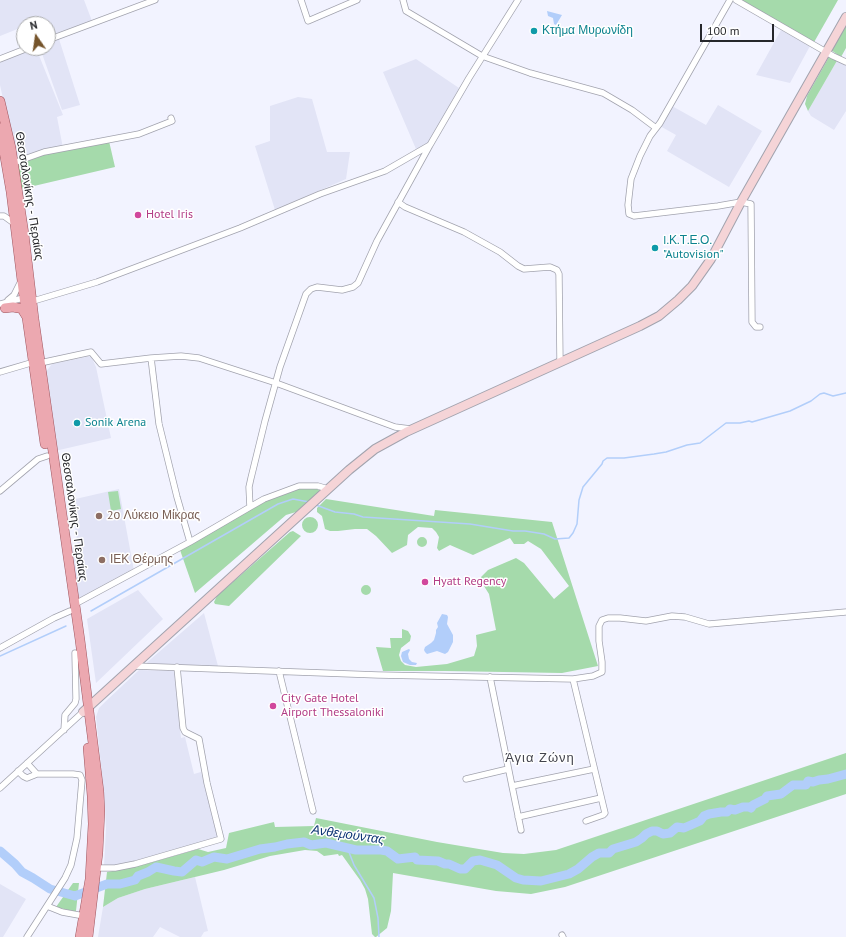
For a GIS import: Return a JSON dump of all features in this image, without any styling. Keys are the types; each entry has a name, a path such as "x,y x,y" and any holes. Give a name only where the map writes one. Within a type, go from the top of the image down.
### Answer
{"main road":[{"name":"Θεσσαλονίκης - Περαίας","path":"0,101 13,163 28,299 99,796 99,836 89,906 88,937"},
{"name":"Θεσσαλονίκης - Περαίας","path":"0,128 16,224 22,277 28,299 27,318 37,363 47,456 73,610"},
{"path":"2,306 18,308 24,312 27,318"},
{"name":"Θεσσαλονίκης - Περαίας","path":"76,632 75,652 86,710 93,811 94,874"},
{"name":"Θεσσαλονίκης - Περαίας","path":"80,937 84,916 89,906"}],"street":[{"path":"56,37 155,0"},
{"path":"301,0 308,21 357,0"},
{"path":"403,0 406,11 482,56 530,73 603,93 632,110 656,128"},
{"path":"250,506 249,487 265,421 280,367 306,294 311,289 317,287 342,290 356,286 377,241 430,145 482,56 518,0"},
{"path":"730,0 660,123 650,136 640,156 631,180 628,205 629,214 634,216 741,202 751,204 752,322 756,327 760,327"},
{"path":"736,0 846,62"},
{"path":"0,788 328,489 375,449 412,429 640,326 659,316 672,306 692,286 711,259 741,202 846,17"},
{"path":"0,59 16,53"},
{"path":"13,163 44,152 140,134 172,121 171,118"},
{"path":"2,306 82,287 130,270 240,228 320,194 385,171 430,145"},
{"path":"398,202 405,207 464,232 500,252 524,269 550,267 557,270 559,274 560,362"},
{"path":"0,216 4,216 16,224"},
{"path":"2,306 19,288 22,277"},
{"path":"0,372 91,352 101,364 181,356 198,358 276,383 400,428 412,429"},
{"path":"151,358 159,424 190,542"},
{"path":"391,425 394,431 393,438"},
{"path":"0,491 38,459 47,456"},
{"path":"0,648 54,618 73,610 250,506 270,496 299,486 318,486 328,489"},
{"path":"134,666 574,679 593,676 602,672 603,667 599,641 599,626 602,620 608,618 620,618 646,622 672,616 709,624 846,612"},
{"path":"64,730 65,715 76,703 75,652"},
{"path":"94,874 135,864 221,839 206,783 199,739 185,732 183,728 177,667"},
{"path":"279,671 313,811"},
{"path":"490,677 521,830"},
{"path":"574,679 604,815 586,821"},
{"path":"27,763 37,774"},
{"path":"466,779 508,769"},
{"path":"512,786 594,769"},
{"path":"18,771 27,778 37,774 72,774 80,775 82,780 75,850 71,865 53,898 27,937"},
{"path":"518,817 601,798"},
{"path":"47,906 62,912 84,916"}],"shaded area":[{"path":"0,0 84,0 92,21 56,33 56,16 16,16 16,30 0,36"},
{"path":"781,30 810,46 790,83 756,75"},
{"path":"59,39 80,105 62,110 43,56 56,56 56,40"},
{"path":"16,56 39,56 63,115 57,117 63,148 16,159 0,85 0,62"},
{"path":"416,59 459,88 429,144 416,149 383,72"},
{"path":"838,59 846,62 846,111 834,130 811,116 808,111"},
{"path":"298,97 312,99 327,152 350,152 346,179 275,210 255,146 270,141 270,106"},
{"path":"718,105 762,131 729,187 667,151 676,135 660,126 672,106 706,125"},
{"path":"91,356 96,367 111,438 55,451 45,373 52,364"},
{"path":"119,489 134,571 79,602 71,548 78,546 71,500"},
{"path":"138,590 163,619 96,683 87,619"},
{"path":"204,613 218,666 144,665"},
{"path":"139,670 174,671 181,738 185,737 194,774 201,772 218,837 155,856 117,865 104,866 106,828 105,805 96,717 99,708"},
{"path":"195,877 208,931 204,932 201,937 180,937 160,927 153,937 98,937 103,907 118,898 145,889"},
{"path":"0,884 26,899 3,937 0,937"}],"green space":[{"path":"739,0 838,0 813,44"},
{"path":"846,23 846,48 841,57 831,50"},
{"path":"829,57 838,59 808,111 805,104 807,96"},
{"path":"109,141 115,167 21,189 18,164 44,155"},
{"path":"315,487 320,491 296,512 286,515 195,593 180,550 264,501 299,488"},
{"path":"118,491 121,509 111,511 108,492"},
{"path":"326,499 434,516 435,510 552,522 598,666 562,673 383,671 376,647 391,648 390,638 402,638 402,629 408,631 411,636 410,641 401,648 399,655 401,661 405,665 416,667 447,664 474,656 477,646 476,635 496,630 489,594 482,583 481,577 488,570 516,558 524,563 554,599 569,586 541,549 528,541 524,544 514,544 510,538 473,555 450,545 439,551 437,548 439,537 436,532 432,528 418,527 408,535 407,545 392,553 367,529 330,531 325,529 322,516 317,512 317,508"},
{"path":"307,517 313,517 318,522 316,531 313,533 307,533 302,528 302,522"},
{"path":"293,531 301,536 229,606 215,604 214,602 217,596"},
{"path":"420,537 424,537 426,538 426,546 420,547 417,544 417,540"},
{"path":"364,585 368,585 370,586 370,594 364,595 361,592 361,588"},
{"path":"846,753 846,794 565,887 531,894 496,891 393,873 391,911 387,928 376,937 372,934 368,899 360,880 342,855 339,856 338,854 324,856 317,851 305,850 270,856 224,870 145,889 118,898 103,907 107,872 135,867 198,849 208,852 226,848 229,833 274,822 275,827 314,826 316,818 437,842 503,853 524,854 556,850"},
{"path":"73,883 79,883 76,911 56,907"}],"water":[{"path":"547,11 562,15 556,25 554,24 553,18 548,16"},
{"path":"442,614 447,615 448,617 447,624 453,635 453,642 448,652 445,654 437,651 427,654 424,650 425,647 434,640 438,627 437,623"},
{"path":"409,649 409,659 412,662 417,663 416,665 410,665 403,662 401,656 402,652"}],"waterway":[{"path":"316,505 335,512 354,514 363,517 470,524 544,534 555,539 569,538 577,524 579,500 583,487 607,458 624,458 654,454 700,443 726,423 752,422 790,411 811,401 820,394 824,393 833,396 846,393"},
{"path":"91,611 278,504 293,499 309,502"},
{"path":"0,656 66,626"},
{"name":"Ανθεμούντας","path":"0,851 22,872 50,889 75,896 107,884 120,884 135,880 138,876 156,867 182,872 196,860 202,862 214,857 227,859 260,849 304,842 311,845 326,843 356,850 387,851 398,859 415,857 417,860 438,861 460,869 465,869 473,861 480,860 497,865 516,878 541,881 569,874 599,853 609,853 613,849 636,842 652,831 657,831 663,834 670,833 677,827 684,828 700,821 704,816 709,814 727,812 730,809 735,810 743,807 751,808 767,796 781,794 793,785 806,785 808,781 813,782 846,774"},
{"path":"347,847 354,865 374,898 378,918 379,937"}],"place":[{"name":"Κτήμα Μυρωνίδη","path":"534,31"},
{"name":"Hotel Iris","path":"138,215"},
{"name":"I.Κ.Τ.Ε.Ο. \"Autovision\"","path":"655,248"},
{"name":"Sonik Arena","path":"77,423"},
{"name":"2ο Λύκειο Μίκρας","path":"99,516"},
{"name":"ΙΕΚ Θέρμης","path":"102,560"},
{"name":"Hyatt Regency","path":"425,582"},
{"name":"City Gate Hotel Airport Thessaloniki","path":"273,706"}],"district":[{"name":"Άγια Ζώνη","path":"540,758"}]}
